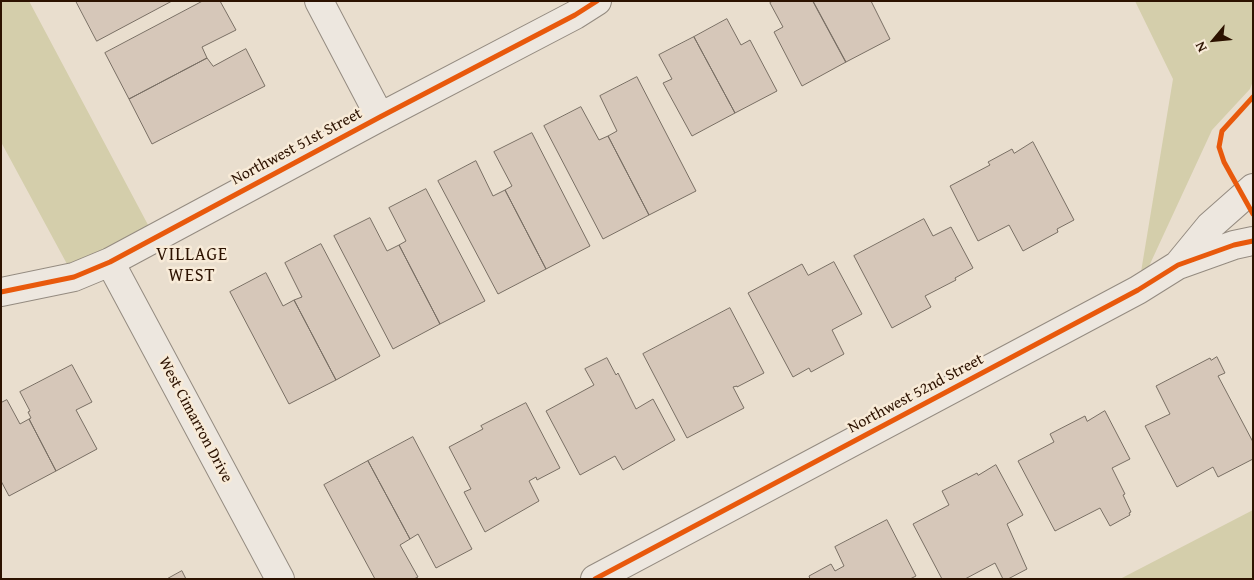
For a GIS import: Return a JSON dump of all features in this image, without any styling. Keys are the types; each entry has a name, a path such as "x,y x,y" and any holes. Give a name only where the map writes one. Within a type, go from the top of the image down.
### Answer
{"street":[{"path":"319,1 380,117"},
{"name":"Northwest 51st Street","path":"1,292 74,277 110,262 575,15 597,1"},
{"name":"Northwest 52nd Street","path":"1178,265 1210,226 1253,188"},
{"name":"Northwest 52nd Street","path":"595,579 1138,290 1178,265 1234,245 1253,241"},
{"name":"West Cimarron Drive","path":"110,262 280,579"}],"shaded area":[{"path":"1,1 29,1 155,238 74,277 1,142"},
{"path":"1135,1 1253,1 1253,81 1250,89 1212,130 1138,290 1173,79"},
{"path":"1253,510 1253,579 1120,579"}],"building":[{"path":"76,1 172,1 97,41"},
{"path":"203,1 220,1 236,30 202,47 207,58 129,99 105,53"},
{"path":"773,1 813,1 846,62 802,86 774,32 783,27 770,3"},
{"path":"813,1 871,1 890,39 846,62"},
{"path":"727,19 741,45 750,40 777,91 735,113 694,37"},
{"path":"694,37 735,113 692,136 663,83 672,79 659,55"},
{"path":"246,49 265,86 152,144 129,99 207,58 213,66"},
{"path":"637,77 696,191 649,215 608,136 617,131 600,96"},
{"path":"581,107 599,140 608,136 649,215 603,239 544,126"},
{"path":"532,133 590,246 546,269 505,190 512,186 494,152"},
{"path":"1033,142 1074,220 1057,229 1058,232 1023,251 1009,225 978,241 950,186 990,165 988,162 1012,149 1014,153"},
{"path":"476,161 493,196 505,190 546,269 498,294 438,181"},
{"path":"426,189 485,301 440,324 399,245 406,241 389,208"},
{"path":"370,218 387,251 399,245 440,324 393,349 334,236"},
{"path":"924,219 933,236 951,227 973,268 955,278 956,280 925,296 931,307 892,328 854,256"},
{"path":"321,244 380,356 336,380 294,300 302,297 285,263"},
{"path":"834,262 862,314 832,330 844,354 811,372 809,368 793,377 748,293 802,264 808,275"},
{"path":"266,273 283,306 294,300 336,380 289,404 230,292"},
{"path":"730,308 764,373 737,387 733,387 744,408 687,438 643,354"},
{"path":"1217,357 1225,373 1218,376 1253,442 1253,459 1218,477 1213,467 1177,487 1145,426 1170,414 1156,386 1210,358 1211,360"},
{"path":"607,358 616,375 618,373 636,409 653,399 675,440 623,470 615,456 580,475 546,411 594,385 585,369"},
{"path":"72,365 92,402 76,410 97,449 56,471 29,419 31,418 28,412 30,411 20,392"},
{"path":"7,400 20,424 29,419 56,471 9,496 1,481 1,403"},
{"path":"526,403 560,468 537,480 536,477 529,481 539,501 485,532 464,492 471,489 449,447 483,429 481,426"},
{"path":"1105,411 1130,459 1112,468 1125,494 1123,495 1131,512 1129,513 1130,515 1110,526 1100,508 1055,531 1018,461 1054,442 1050,434 1085,416 1087,421"},
{"path":"413,437 472,549 436,568 418,534 410,539 368,461"},
{"path":"368,461 410,539 400,545 418,577 414,579 375,579 324,485"},
{"path":"996,465 1023,515 1007,524 1027,569 1008,579 1003,579 995,563 965,579 942,579 913,524 949,505 942,491"},
{"path":"887,520 916,576 910,579 810,579 809,576 831,564 835,571 844,566 835,547"},
{"path":"182,571 186,579 167,579"}],"cycle path":[{"path":"1,292 74,277 110,262 575,15 597,1"},
{"path":"1253,97 1222,131 1219,147 1224,162 1253,214"},
{"path":"595,579 1138,290 1178,265 1234,245 1253,241"}],"district":[{"name":"VILLAGE WEST","path":"192,265"}]}
